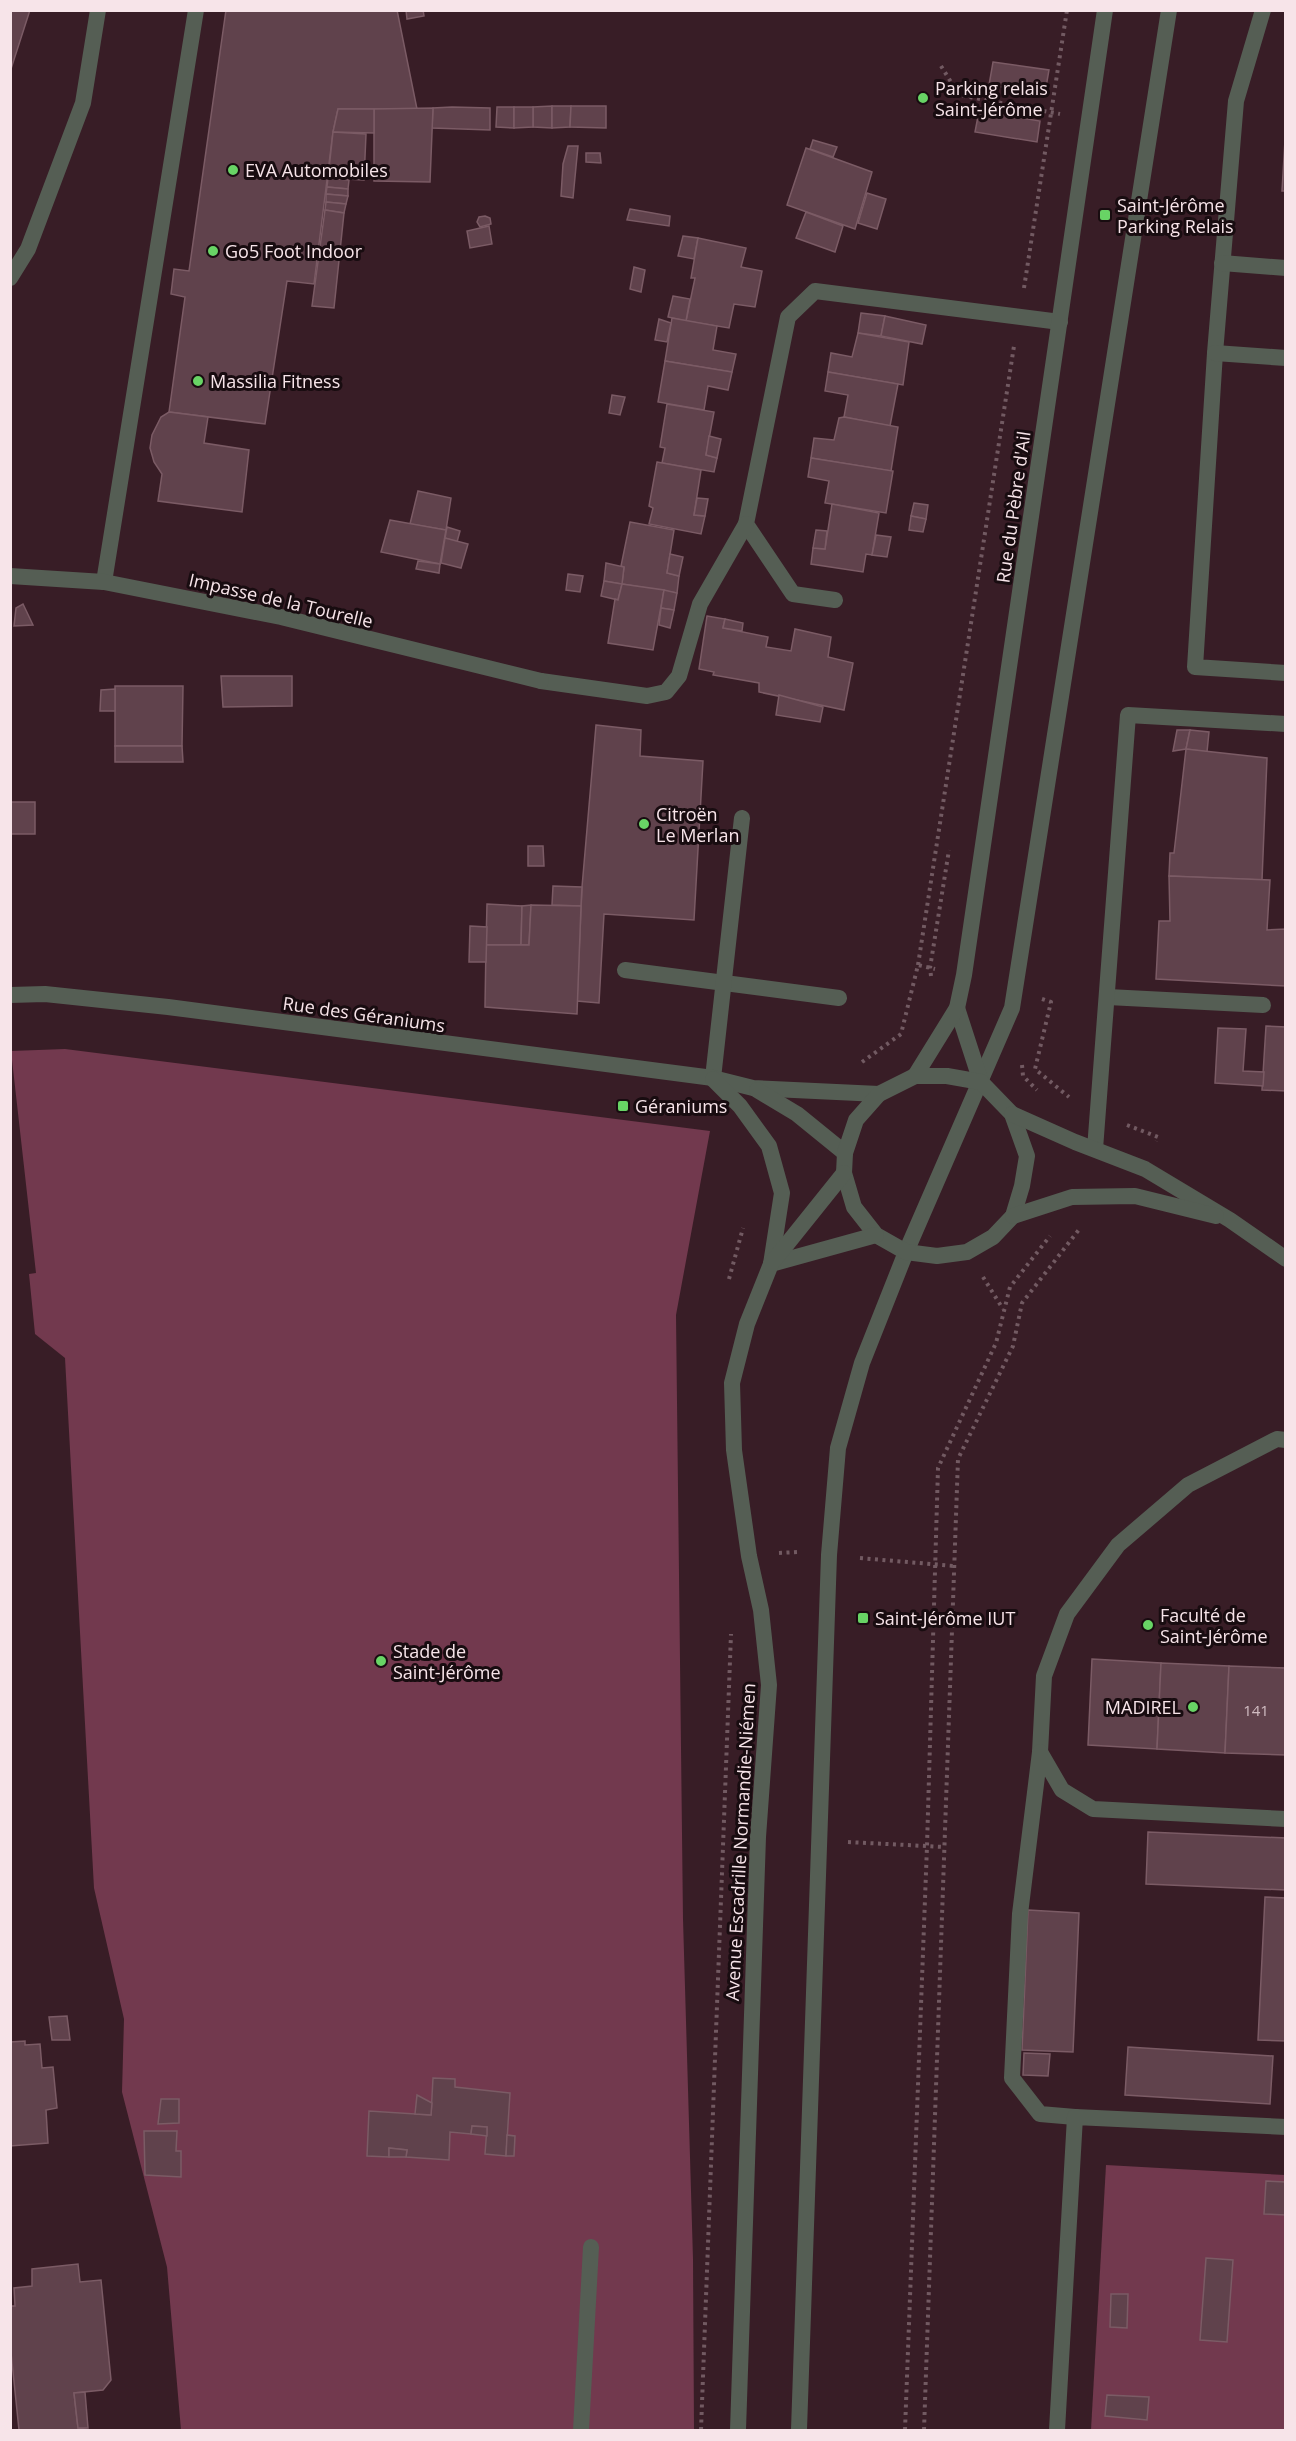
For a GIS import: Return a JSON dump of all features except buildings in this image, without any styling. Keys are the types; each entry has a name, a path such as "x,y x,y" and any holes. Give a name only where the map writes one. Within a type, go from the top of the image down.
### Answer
{"street":[{"path":"10,278 28,249 83,103 99,10"},
{"path":"104,582 196,10"},
{"name":"Rue du Pèbre d'Ail","path":"915,1076 957,1008 1105,10"},
{"path":"799,2430 829,1555 838,1448 862,1364 906,1252 1012,1008 1169,10"},
{"path":"1263,10 1236,101 1215,353 1195,667 1286,673"},
{"path":"1222,263 1286,268"},
{"name":"Impasse de la Tourelle","path":"10,576 104,582 281,617 541,681 648,696 666,692 679,676 700,604 746,524 788,317 815,291 1019,316"},
{"path":"1019,316 1060,322"},
{"path":"1215,353 1286,358"},
{"path":"746,524 792,594 835,600"},
{"path":"1095,1149 1128,716 1286,724"},
{"path":"742,818 713,1078 740,1106 769,1146 782,1193 771,1264 876,1235"},
{"path":"625,970 839,998"},
{"name":"Rue des Géraniums","path":"10,995 45,994 168,1007 713,1078 753,1088 879,1094"},
{"path":"1108,997 1263,1005"},
{"name":"Rue du Pèbre d'Ail","path":"957,1008 981,1082"},
{"path":"1012,1114 1027,1156 1022,1186 1013,1216 993,1237 968,1252 937,1256 906,1252 876,1235 854,1207 844,1173 845,1153 856,1120 879,1094 915,1076 947,1076 981,1082 1012,1114 1145,1168 1230,1220 1286,1259"},
{"name":"Rue des Géraniums","path":"753,1088 797,1114 845,1153"},
{"name":"Avenue Escadrille Normandie-Niémen","path":"738,2430 758,1837 769,1685 761,1610 749,1556 734,1450 732,1383 747,1324 771,1264 844,1173"},
{"path":"1013,1216 1072,1197 1135,1196 1230,1220"},
{"path":"1286,1440 1276,1438 1188,1485 1118,1545 1067,1614 1044,1676 1040,1752 1020,1914 1012,2078 1040,2114 1286,2127"},
{"path":"1040,1752 1062,1790 1093,1809 1286,1819"},
{"path":"1057,2430 1075,2117"},
{"path":"581,2430 591,2247"}],"path":[{"path":"918,965 1067,10"},
{"path":"941,66 959,95 1089,119"},
{"path":"1037,1029 1041,1020"},
{"path":"1026,1057 1022,1066 1023,1076 1045,1098"},
{"path":"905,2430 927,1846 938,1468 996,1343 1010,1287 1059,1226 1072,1197"},
{"path":"924,2430 958,1459 1013,1346 1022,1303 1084,1223"},
{"path":"977,1268 1003,1310"}],"shaded area":[{"name":"Stade de Saint-Jérôme","path":"65,1049 710,1131 676,1315 683,1919 693,2259 694,2430 181,2430 167,2267 122,2092 124,2019 94,1888 65,1358 35,1334 29,1274 36,1273 11,1051"},
{"path":"1106,2165 1285,2175 1285,2430 1091,2430"}],"place":[{"name":"Parking relais Saint-Jérôme","path":"923,98"},
{"name":"EVA Automobiles","path":"233,170"},
{"name":"Saint-Jérôme Parking Relais","path":"1105,215"},
{"name":"Go5 Foot Indoor","path":"213,251"},
{"name":"Massilia Fitness","path":"198,381"},
{"name":"Citroën Le Merlan","path":"644,824"},
{"name":"Géraniums","path":"623,1106"},
{"name":"Saint-Jérôme IUT","path":"863,1618"},
{"name":"Faculté de Saint-Jérôme","path":"1148,1625"},
{"name":"Stade de Saint-Jérôme","path":"381,1661"},
{"name":"MADIREL","path":"1193,1707"}]}
